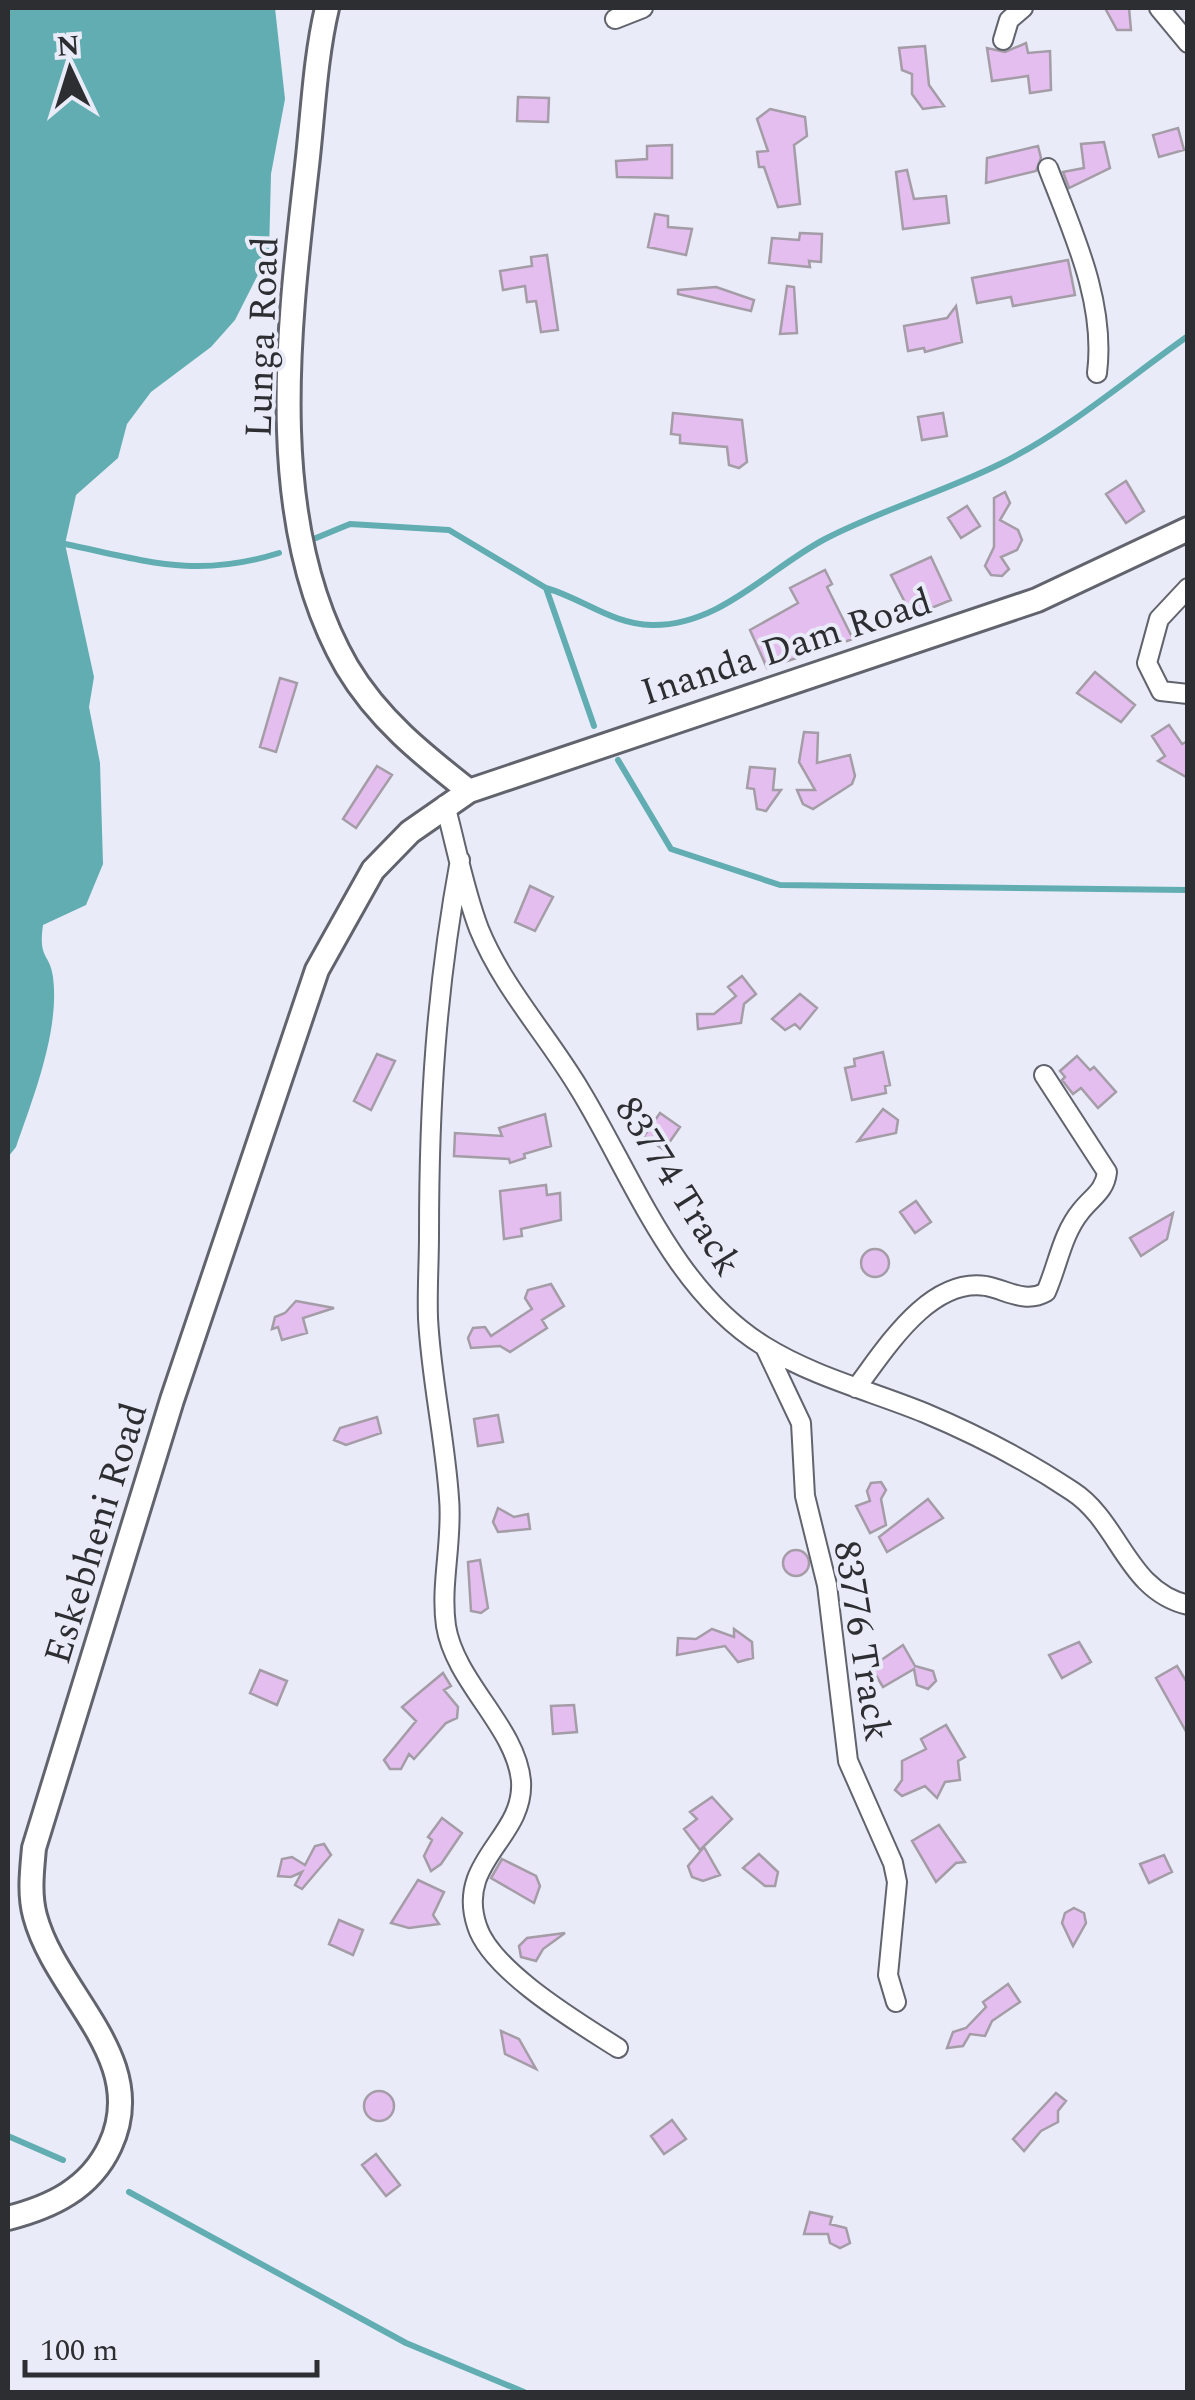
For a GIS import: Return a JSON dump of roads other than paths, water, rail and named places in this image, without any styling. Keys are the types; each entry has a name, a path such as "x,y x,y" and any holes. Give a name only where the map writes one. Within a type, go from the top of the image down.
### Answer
{"street":[{"name":"Lunga Road","path":"327,8 293,291 288,426 308,564 346,666 383,718 469,791"},
{"path":"616,19 643,8"},
{"path":"1003,40 1009,20 1024,8"},
{"path":"1158,8 1188,43"},
{"path":"1048,168 1093,295 1100,352 1097,373"},
{"name":"Inanda Dam Road","path":"410,832 469,791 1037,600 1186,537"},
{"path":"1188,588 1159,619 1146,663 1161,691 1188,694"},
{"name":"83774 Track","path":"445,805 478,928 499,968 579,1088 648,1211 732,1324 765,1347 831,1381 960,1429 1076,1493 1146,1584 1168,1601 1188,1606"},
{"name":"Eskebheni Road","path":"8,2218 46,2206 79,2188 104,2159 118,2129 122,2108 108,2052 52,1957 34,1916 34,1848 172,1400 290,1038 342,920 373,870 410,832"},
{"path":"460,860 436,1011 428,1122 428,1323 451,1524 444,1614 452,1654 521,1777 519,1806 482,1862 472,1904 482,1939 493,1952 546,2002 618,2048"},
{"path":"856,1388 890,1344 941,1295 979,1285 1028,1298 1046,1292 1066,1234 1081,1210 1103,1188 1107,1172 1044,1075"},
{"name":"83776 Track","path":"765,1347 801,1423 805,1496 827,1585 848,1761 893,1862 897,1882 888,1964 896,2002"}],"water":[{"path":"8,8 275,8 285,99 271,174 269,253 235,320 211,347 151,392 127,424 118,458 76,495 65,544 94,677 89,707 100,763 103,864 86,905 43,925 43,951 53,977 53,1019 37,1086 16,1147 8,1157"}],"waterway":[{"path":"546,588 637,624 677,623 700,616 743,594 825,539 1025,451 1188,336"},
{"path":"316,538 350,524 449,530 546,588 594,726"},
{"path":"65,544 172,565 222,565 279,553"},
{"path":"618,760 671,849 780,885 1188,890"},
{"path":"8,2136 63,2160"},
{"path":"129,2192 406,2343 524,2392"}]}
